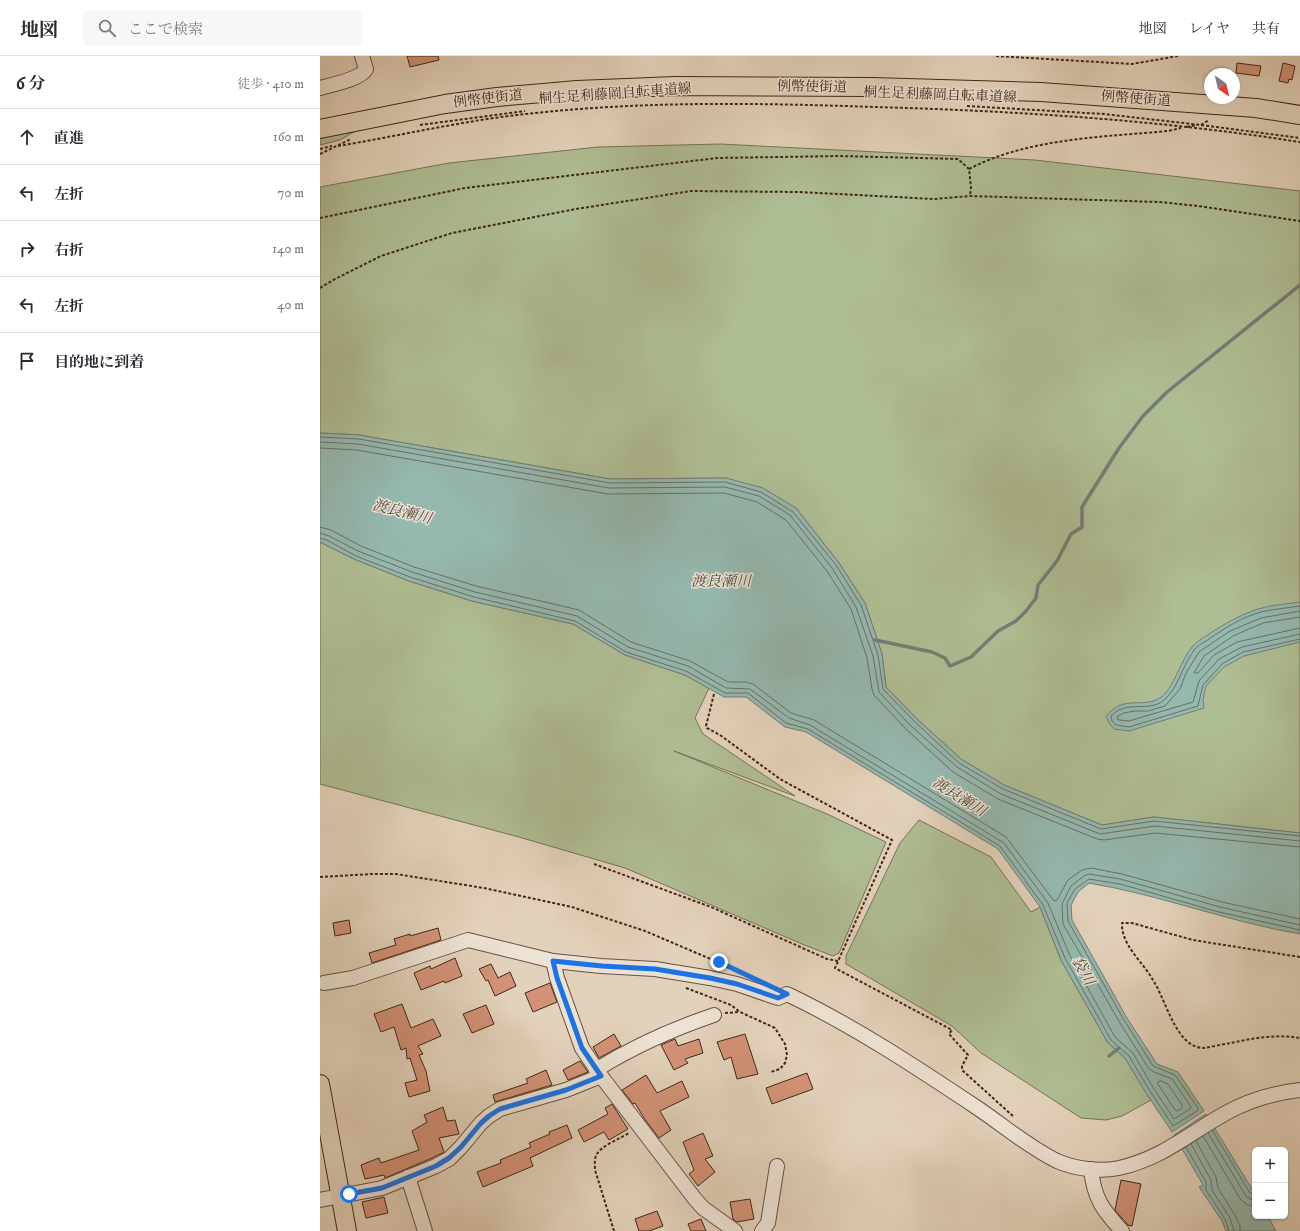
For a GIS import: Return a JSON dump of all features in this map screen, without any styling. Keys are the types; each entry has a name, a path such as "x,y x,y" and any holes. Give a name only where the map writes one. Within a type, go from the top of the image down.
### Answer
{"main road":[{"name":"例幣使街道","path":"320,129 445,104 498,97 577,90 675,86 872,87 1041,92 1299,112"},
{"path":"320,1084 347,1231"}],"street":[{"path":"320,88 357,76 364,72 366,69 362,56"},
{"path":"324,983 353,978 468,940 553,961 655,969 737,984 778,998 787,994 851,1028 909,1064 1043,1153 1058,1161 1073,1166 1091,1169 1117,1168 1136,1164 1177,1144 1213,1120 1238,1106 1279,1093 1300,1090"},
{"path":"553,961 557,978 582,1048 599,1073 695,1199 703,1208 735,1231"},
{"path":"320,1200 382,1188 436,1166 449,1158 461,1147 481,1123 500,1109 566,1090 599,1073 648,1040 714,1015"},
{"path":"762,1231 768,1223 777,1166"},
{"path":"1091,1169 1096,1195 1103,1210 1122,1231"},
{"path":"408,1177 425,1231"}],"path":[{"path":"996,56 1132,64 1178,56"},
{"path":"320,149 458,124 531,113 599,107 742,104 945,109 1093,118 1182,127 1300,142"},
{"name":"桐生足利藤岡自転車道線","path":"962,106 1104,114 1300,138"},
{"name":"桐生足利藤岡自転車道線","path":"413,126 525,110"},
{"path":"969,169 983,162 1040,146 1075,140 1168,131 1182,127 1201,125 1210,119"},
{"path":"320,154 356,137"},
{"path":"320,218 465,188 718,158 839,156 958,159 969,169 972,187 970,196"},
{"path":"320,288 381,256 452,233 576,209 691,190 800,192 934,199 970,196 1159,202 1198,206 1300,221"},
{"path":"714,694 706,726 707,728 720,735 780,779 892,840 835,968 952,1030 949,1034 968,1055 962,1066 962,1070 1019,1122"},
{"path":"594,864 711,907 827,959 838,961"},
{"path":"320,877 396,874 484,888 572,907 645,931 740,972"},
{"path":"1300,957 1193,940 1132,923 1122,923 1121,932 1153,979 1174,1023 1189,1044 1204,1048 1253,1038 1288,1036 1300,1038"},
{"path":"714,1015 729,1012 740,1012 749,1016"},
{"path":"614,1231 595,1170 594,1160 596,1154 601,1149 629,1134 639,1124"}],"green space":[{"path":"357,130 340,140 320,145 320,137"},
{"path":"720,144 1035,160 1300,191 1300,833 1154,817 1102,825 1004,785 961,759 917,719 886,687 882,654 865,603 839,563 796,508 726,478 610,479 359,435 320,433 320,187 449,163 598,147"},
{"path":"320,542 354,559 409,581 472,601 573,624 625,655 685,675 709,688 695,718 703,734 795,796 674,751 827,814 886,842 839,953 833,956 802,944 625,868 519,837 320,784"},
{"path":"919,820 991,857 1031,912 1040,907 1061,960 1108,1043 1125,1058 1151,1100 1122,1116 1106,1120 1081,1118 981,1053 952,1026 846,964 846,956 900,843"}],"water":[{"name":"渡良瀬川","path":"320,433 359,435 610,479 726,478 763,488 796,508 839,563 865,603 882,654 886,687 917,719 961,759 1004,785 1102,825 1154,817 1300,833 1300,934 1247,923 1142,894 1089,883 1078,892 1071,905 1072,920 1127,1018 1157,1064 1178,1072 1204,1111 1172,1132 1125,1058 1108,1043 1061,960 1040,907 998,849 806,732 785,727 746,697 724,697 685,675 625,655 573,624 472,601 409,581 354,559 320,542"},
{"path":"1300,602 1300,642 1244,656 1224,667 1206,686 1203,700 1204,708 1129,731 1114,729 1109,723 1106,716 1120,705 1153,701 1165,694 1192,647 1226,623 1258,609"},
{"path":"1206,1114 1252,1189 1252,1219 1270,1219 1276,1231 1226,1231 1222,1221 1199,1187 1203,1185 1174,1135"}],"building":[{"path":"407,56 438,56 439,60 410,67"},
{"path":"1237,63 1261,66 1259,76 1240,74 1240,68 1236,68"},
{"path":"1283,63 1295,66 1292,80 1289,79 1288,83 1279,81"},
{"path":"349,920 351,933 335,936 333,923"},
{"path":"438,928 441,940 372,963 369,953 396,945 394,939"},
{"path":"455,958 462,976 421,990 414,973 430,966 431,969"},
{"path":"491,964 498,978 510,972 516,986 495,996 488,980 486,981 479,969"},
{"path":"550,983 557,1002 533,1012 525,993"},
{"path":"402,1004 411,1028 433,1019 441,1036 418,1046 423,1054 419,1055 426,1071 430,1091 409,1097 405,1083 417,1080 410,1058 407,1059 406,1048 401,1050 394,1027 381,1032 374,1014"},
{"path":"486,1005 494,1024 472,1033 463,1014"},
{"path":"614,1034 621,1046 599,1058 593,1047"},
{"path":"745,1034 758,1074 737,1079 731,1057 724,1060 717,1042"},
{"path":"675,1039 678,1046 699,1039 703,1053 685,1059 688,1063 674,1070 661,1045"},
{"path":"580,1061 588,1072 568,1080 563,1070"},
{"path":"546,1070 552,1085 495,1102 493,1095 528,1083 526,1079"},
{"path":"807,1073 813,1089 772,1104 766,1088"},
{"path":"646,1075 657,1093 682,1081 689,1097 660,1111 671,1130 659,1138 635,1103 633,1104 622,1090"},
{"path":"612,1104 628,1129 609,1140 604,1132 584,1142 578,1130 608,1114 605,1108"},
{"path":"443,1107 447,1121 455,1120 459,1134 439,1138 444,1152 385,1178 384,1175 365,1179 361,1165 379,1158 381,1163 419,1150 412,1131 427,1122 424,1115"},
{"path":"567,1125 572,1138 530,1158 533,1166 483,1187 477,1172 501,1163 500,1160 531,1147 529,1143 550,1134 549,1132"},
{"path":"703,1133 713,1156 705,1159 715,1172 698,1186 689,1174 694,1170 683,1142"},
{"path":"1121,1180 1141,1184 1132,1226 1128,1225 1115,1210"},
{"path":"384,1197 388,1213 366,1218 362,1202"},
{"path":"750,1199 754,1219 737,1222 733,1219 730,1202"},
{"path":"657,1211 663,1226 649,1231 639,1231 635,1219"},
{"path":"701,1219 706,1231 691,1231 688,1224"}],"waterway":[{"path":"875,640 932,652 945,658 950,666 971,657 998,631 1016,621 1036,598 1038,585 1057,561 1071,534 1082,527 1082,507 1119,448 1143,416 1167,392 1300,285"},
{"path":"1109,1056 1119,1048"}],"route":[{"path":"349,1194 382,1188 436,1166 449,1158 461,1147 481,1123 500,1109 566,1090 601,1076 582,1048 557,978 553,961 655,969 737,984 778,998 787,994 719,962"}],"water label":[{"name":"袋川","path":"1083,971"}]}
